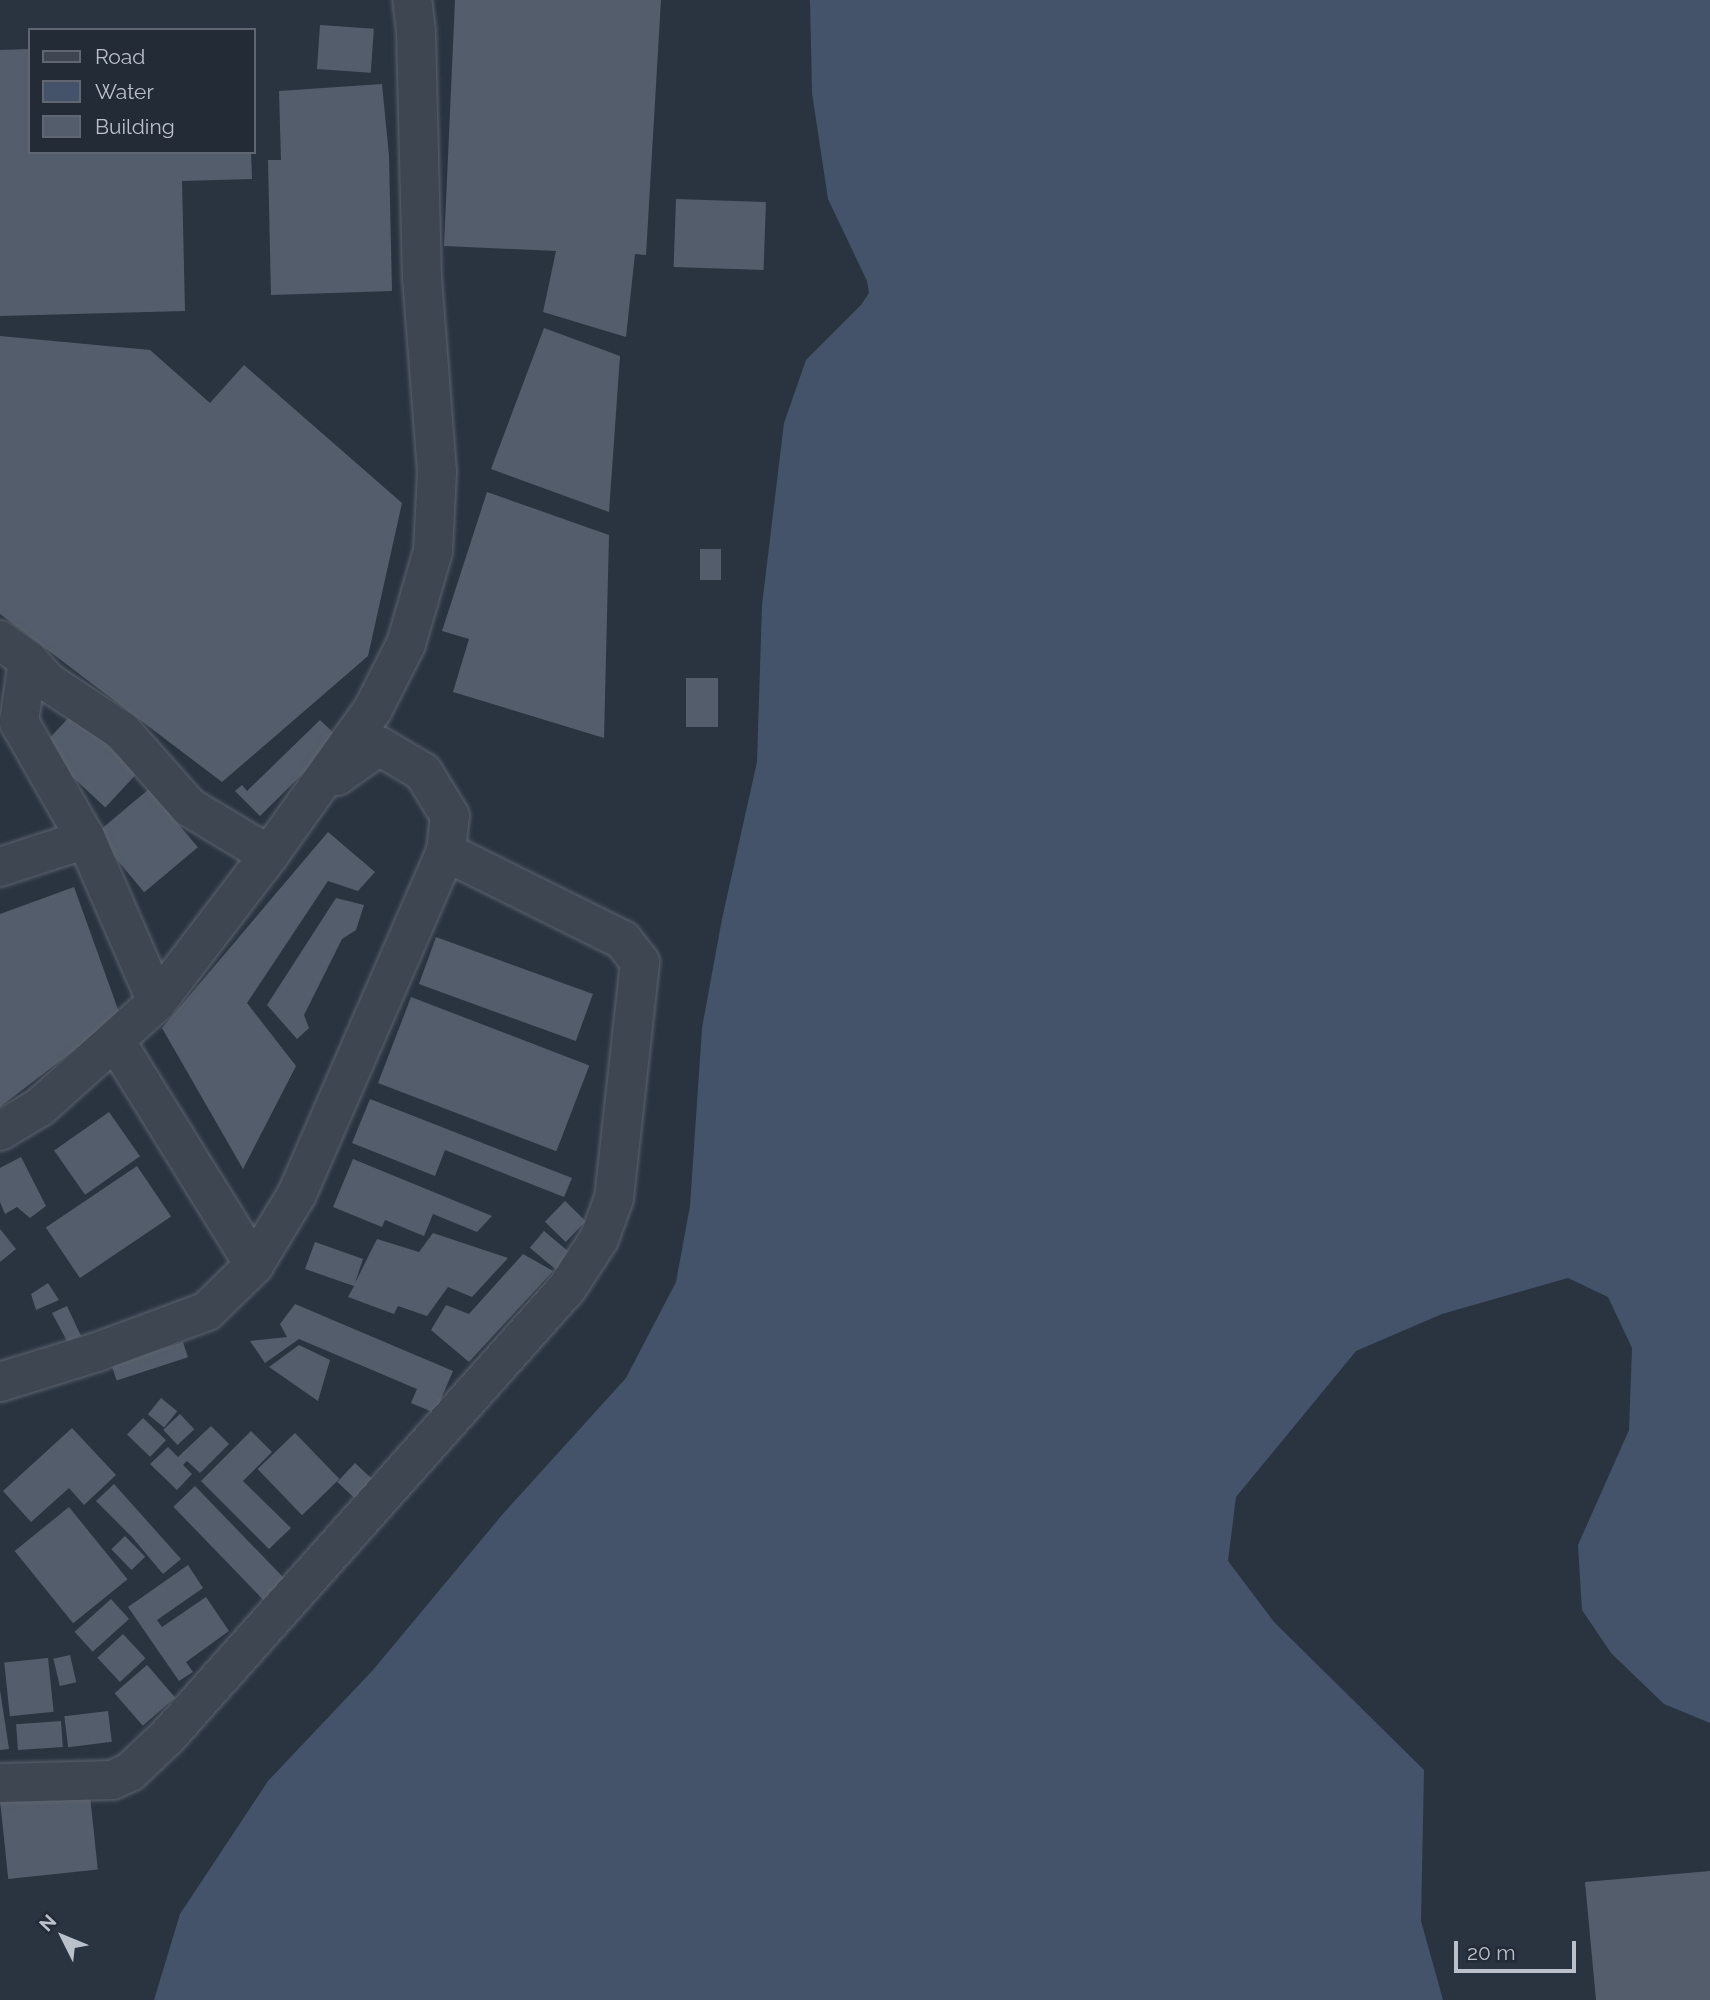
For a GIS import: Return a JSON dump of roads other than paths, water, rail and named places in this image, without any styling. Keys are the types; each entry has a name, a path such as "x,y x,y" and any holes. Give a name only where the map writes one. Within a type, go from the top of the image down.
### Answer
{"street":[{"path":"0,1131 40,1107 116,1042 157,1002 269,855 373,709 406,644 433,551 437,472 422,279 416,31 412,0"},
{"path":"14,650 48,682 122,731 189,807 269,855"},
{"path":"14,650 10,726 86,839 157,1002"},
{"path":"0,1382 97,1352 207,1311 254,1265 297,1195 446,852 450,816 423,772 379,746 313,793"},
{"path":"0,867 86,839"},
{"path":"0,1783 111,1780 130,1772 168,1736 567,1288 599,1239 614,1198 640,962 636,952 623,940 446,852"},
{"path":"116,1042 254,1265"}],"water":[{"path":"810,0 1710,0 1710,1723 1664,1704 1611,1653 1582,1610 1578,1545 1629,1430 1632,1348 1608,1297 1568,1278 1442,1314 1356,1351 1236,1497 1228,1561 1274,1622 1424,1770 1421,1921 1443,2000 154,2000 180,1914 268,1781 373,1670 502,1515 626,1378 676,1282 690,1206 702,1028 722,919 757,762 762,605 784,423 806,360 861,305 869,293 867,281 828,199 812,93"}]}
